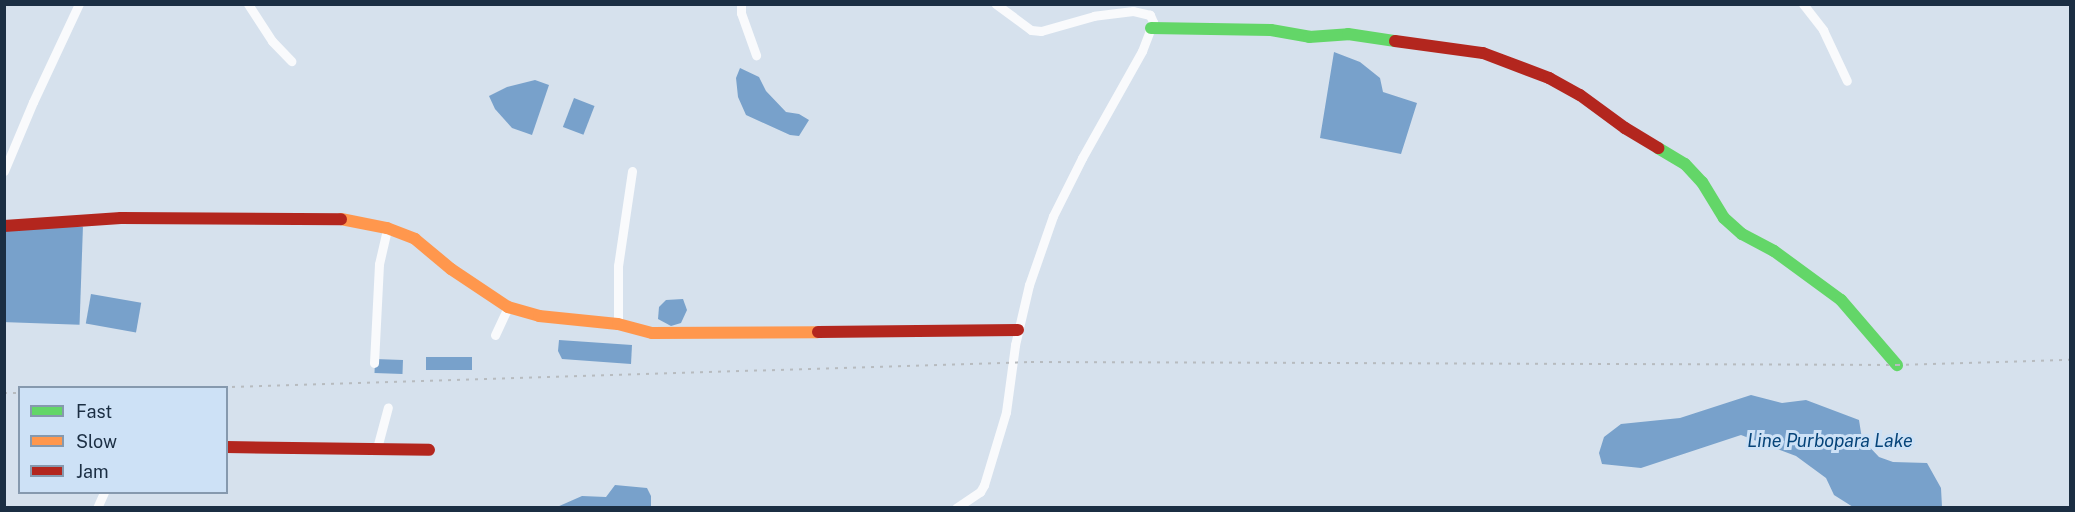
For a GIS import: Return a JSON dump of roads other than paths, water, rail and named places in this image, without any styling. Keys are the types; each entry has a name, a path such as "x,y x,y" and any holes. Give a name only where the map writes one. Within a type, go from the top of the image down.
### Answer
{"street":[{"path":"5,166 79,4"},
{"path":"248,4 272,41 291,61"},
{"path":"741,4 741,14 756,55"},
{"path":"996,4 1031,30 1041,31 1094,16 1124,11 1150,22 1271,30 1309,37 1348,34 1375,40 1424,43 1483,54 1550,78 1580,95 1625,128 1685,164 1702,182 1724,218 1742,234 1774,251 1841,300 1897,365"},
{"path":"956,507 980,492 984,485 1010,398 1018,330 1029,285 1060,199 1142,51 1150,22 1151,4"},
{"path":"1803,4 1823,30 1847,81"},
{"path":"618,324 618,266 632,171"},
{"path":"4,226 19,227 120,218 350,219 387,228 415,239 451,269 508,307 539,316 618,324 652,333 1018,330"},
{"path":"374,363 379,264 387,228"},
{"path":"495,335 508,307"},
{"path":"377,448 388,407"},
{"path":"228,447 429,450"}],"water":[{"path":"1334,52 1360,62 1380,78 1383,92 1417,103 1401,154 1320,138"},
{"path":"740,68 759,77 766,91 786,112 799,114 809,120 799,136 790,135 746,115 738,97 736,78"},
{"path":"535,80 549,85 532,135 512,128 495,109 489,96 507,87"},
{"path":"574,98 595,106 583,135 563,127"},
{"path":"5,224 83,227 80,325 4,322"},
{"path":"91,294 141,303 136,332 86,324"},
{"path":"683,299 687,310 681,323 671,326 658,319 659,307 666,300"},
{"path":"559,340 632,345 631,364 562,359 558,351"},
{"path":"426,357 472,357 472,370 426,370"},
{"path":"375,359 403,360 402,374 375,373"},
{"name":"Line Purbopara Lake","path":"1751,395 1782,403 1806,400 1859,420 1862,439 1879,457 1893,462 1927,463 1941,488 1942,507 1853,507 1834,495 1826,478 1796,456 1741,435 1641,468 1602,464 1599,453 1604,437 1621,424 1680,418"},
{"path":"615,485 647,488 651,496 651,507 557,507 582,496 606,497"}],"railway":[{"path":"228,387 1031,362 1897,365 2070,360"},
{"path":"4,393 18,393"}]}
